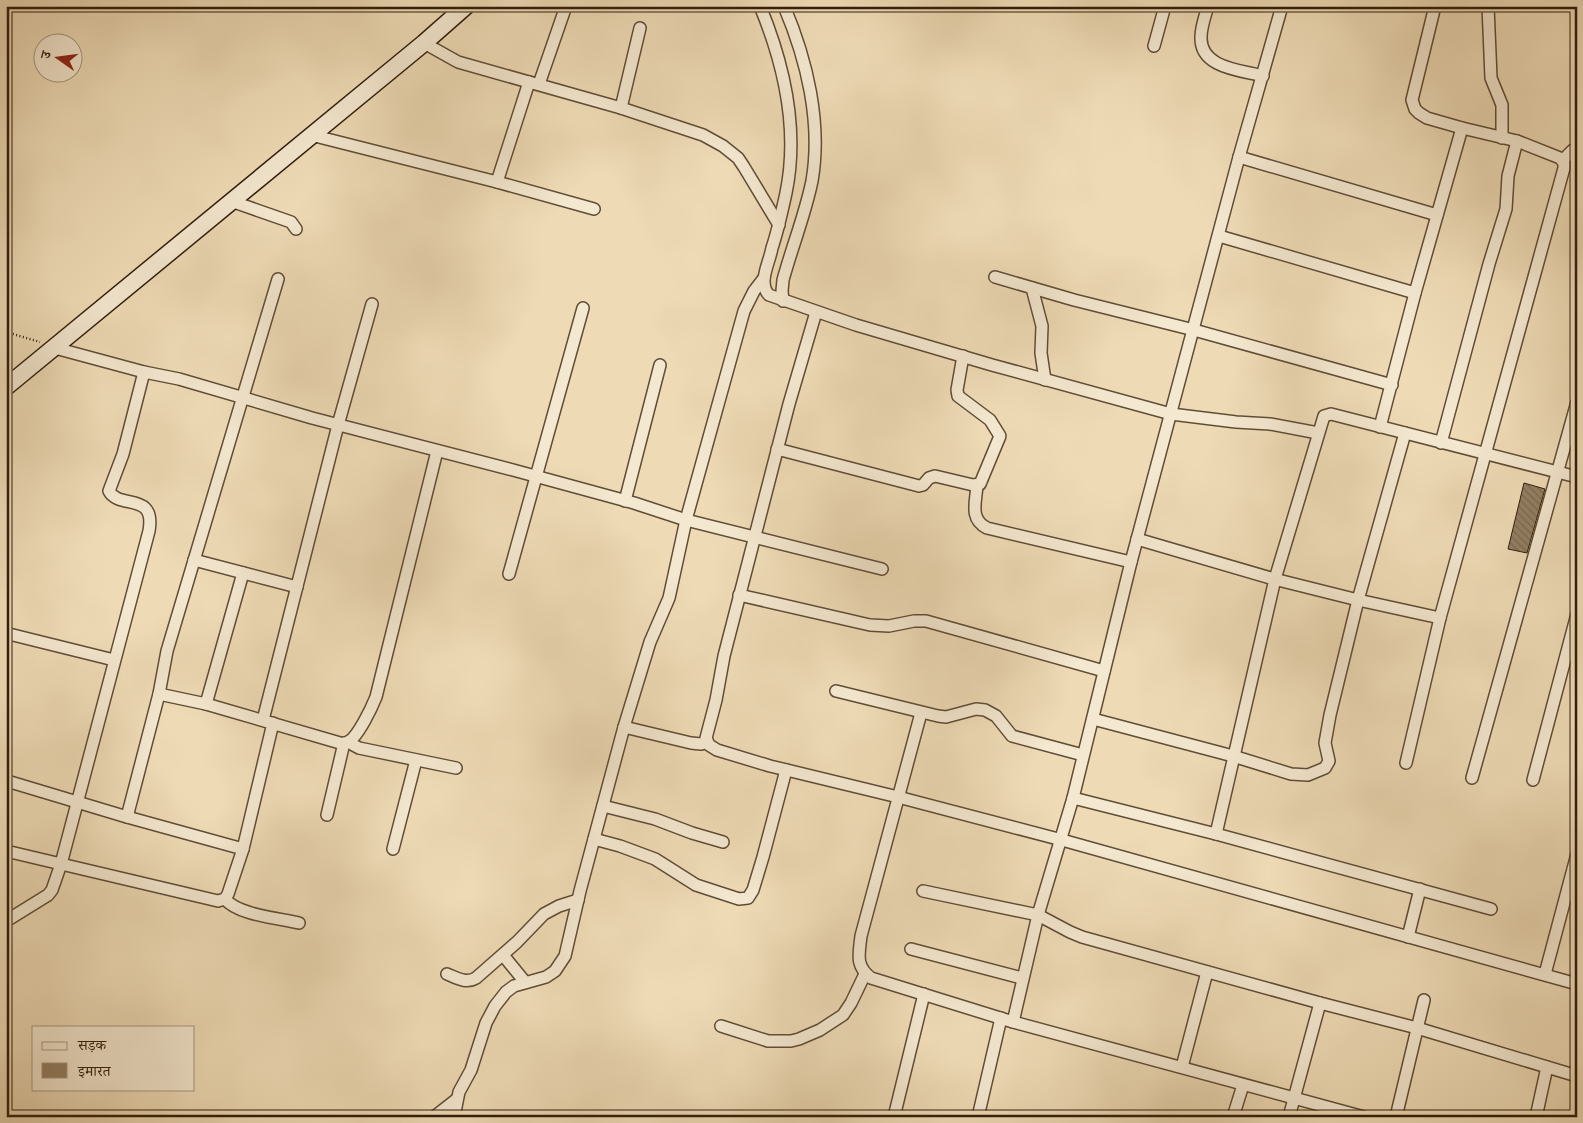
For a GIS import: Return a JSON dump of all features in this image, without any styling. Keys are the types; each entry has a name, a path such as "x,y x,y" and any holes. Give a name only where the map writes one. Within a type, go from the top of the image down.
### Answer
{"street":[{"path":"6,388 424,44 466,6"},
{"path":"497,182 534,83 566,6"},
{"path":"760,6 769,27 779,61 787,99 791,139 790,167 779,224 764,278 765,291 768,295 816,312 963,356 1171,414 1270,424 1318,433"},
{"path":"784,6 801,50 814,118 812,181 782,280 784,301"},
{"path":"1154,46 1165,6"},
{"path":"1208,6 1201,40 1206,55 1211,61 1219,64 1263,76"},
{"path":"978,1117 1007,1020 1022,978 1038,915 1062,840 1137,538 1239,157 1282,6"},
{"path":"1434,6 1412,100 1413,106 1419,114 1462,128 1517,141 1563,160"},
{"path":"1488,6 1491,78 1502,106 1502,138"},
{"path":"621,108 640,28"},
{"path":"424,44 458,62 621,108 703,135 723,146 738,158 779,224"},
{"path":"1380,427 1414,294 1462,128"},
{"path":"311,136 497,182 594,209"},
{"path":"1441,443 1489,264 1506,209 1508,176 1517,141"},
{"path":"1563,160 1573,150 1577,149"},
{"path":"1239,157 1437,215"},
{"path":"1406,763 1440,618 1562,178 1563,160"},
{"path":"231,201 291,222 296,229"},
{"path":"1219,236 1414,294"},
{"path":"995,277 1392,385"},
{"path":"454,1117 459,1092 471,1070 491,1012 506,992 514,986 546,977 562,963 624,727 650,642 669,598 686,520 744,311 754,290 764,278"},
{"path":"127,817 159,694 167,651 278,279"},
{"path":"1032,288 1042,326 1041,353 1045,380"},
{"path":"6,851 218,901 224,899 228,894 243,849 297,587 338,425 372,304"},
{"path":"509,574 584,308"},
{"path":"707,742 707,730 716,700 724,656 739,595 816,312"},
{"path":"55,348 144,372 179,379 437,452 536,476 686,520 882,569"},
{"path":"963,356 957,390 958,396 990,420 1000,436 982,481 977,486 975,514 977,522 987,528 1131,562"},
{"path":"625,501 660,365"},
{"path":"6,922 48,895 52,890 61,864 149,531 150,518 146,509 140,505 114,497 109,491 122,454 144,372"},
{"path":"1472,778 1577,402"},
{"path":"1216,834 1275,579 1322,419 1327,414 1577,477"},
{"path":"1093,719 1234,756 1291,774 1308,775 1325,768 1329,761 1325,747 1327,730 1358,600 1405,433"},
{"path":"778,449 919,486 935,476 977,486"},
{"path":"327,815 346,743 353,738 376,697 437,452"},
{"path":"1137,538 1275,579 1440,618"},
{"path":"194,560 297,587"},
{"path":"206,704 243,573"},
{"path":"739,595 870,625 889,626 914,621 926,621 1104,671"},
{"path":"1533,780 1577,614"},
{"path":"9,634 114,660"},
{"path":"836,691 921,713 946,717 976,709 985,710 996,716 1012,736 1083,755"},
{"path":"159,694 206,704 359,748 456,768"},
{"path":"921,713 862,936 859,954 860,966 865,974 871,978 1007,1020 1361,1116"},
{"path":"624,727 691,743 701,744 707,742"},
{"path":"707,742 717,750 786,770 1062,840 1577,984"},
{"path":"393,849 416,760"},
{"path":"594,839 655,859 696,884 739,899 748,898 753,890 765,851 786,770"},
{"path":"8,781 127,817 243,849"},
{"path":"1073,798 1216,834 1491,909"},
{"path":"603,806 655,819 723,842"},
{"path":"1545,974 1577,854"},
{"path":"1408,937 1420,889"},
{"path":"923,891 1038,915 1082,937 1417,1028 1577,1076"},
{"path":"224,899 230,905 241,910 299,923"},
{"path":"447,974 464,981 476,978 504,955 544,914 559,906 578,900"},
{"path":"911,949 1022,978"},
{"path":"504,955 524,982"},
{"path":"1182,1067 1207,972"},
{"path":"720,1026 768,1041 792,1041 799,1039 820,1030 843,1015 865,974"},
{"path":"894,1117 924,994"},
{"path":"1396,1117 1424,1000"},
{"path":"1289,1117 1320,1003"},
{"path":"1536,1117 1547,1067"},
{"path":"1233,1117 1243,1085"},
{"path":"434,1117 457,1099"}],"path":[{"path":"6,332 55,348"}],"building":[{"path":"1524,483 1545,489 1527,553 1508,549"}]}
